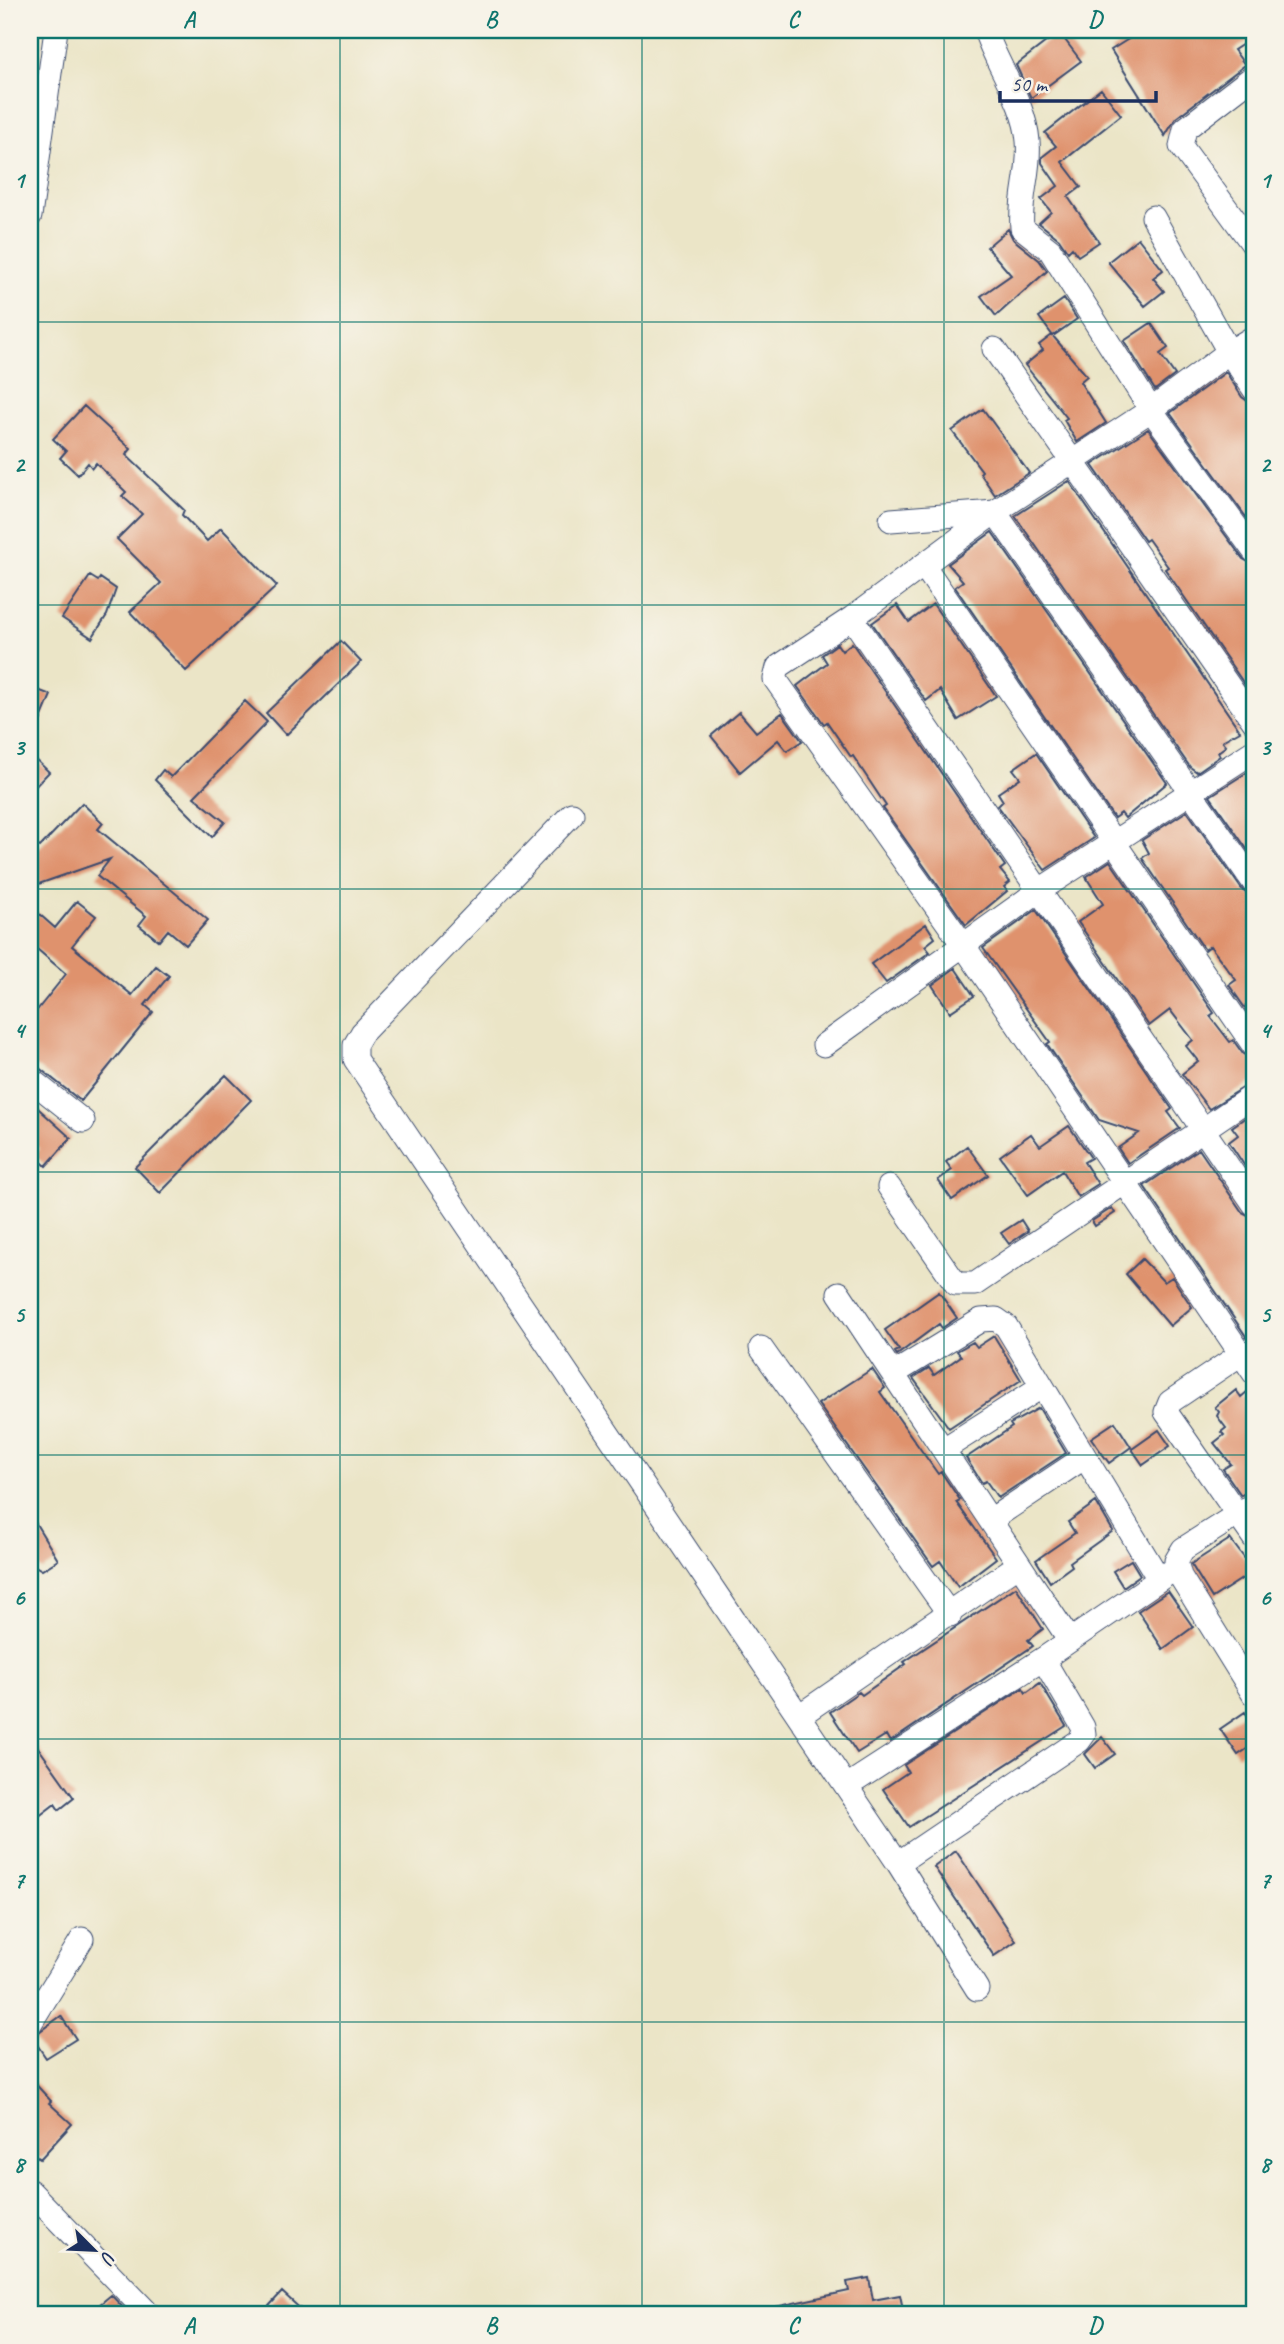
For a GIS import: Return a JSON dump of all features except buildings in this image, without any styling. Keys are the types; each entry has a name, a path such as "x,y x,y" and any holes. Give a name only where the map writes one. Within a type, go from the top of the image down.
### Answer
{"street":[{"path":"30,216 57,30"},
{"path":"985,30 1025,123 1028,164 1020,203 1023,228 1050,250 1151,410 1254,551"},
{"path":"1254,76 1185,129 1181,146 1254,246"},
{"path":"1153,217 1228,352 1254,389"},
{"path":"1254,337 1228,352 1151,410 995,512 852,618 778,667 775,679 964,946 1123,1184 1248,1363 1170,1402 1166,1412 1246,1509 1254,1538"},
{"path":"994,349 1074,459 1254,722"},
{"path":"891,520 995,512"},
{"path":"995,512 1254,883"},
{"path":"924,566 1254,1046"},
{"path":"852,618 1254,1204"},
{"path":"824,1045 1040,890 1115,844 1254,751"},
{"path":"572,814 362,1033 355,1045 355,1059 847,1786 977,1990"},
{"path":"30,1079 83,1121"},
{"path":"890,1187 956,1284 975,1284 1254,1095"},
{"path":"839,1293 992,1519 1018,1565 1069,1639"},
{"path":"893,1374 981,1320 990,1318 1006,1326 1085,1457 1254,1695"},
{"path":"761,1348 950,1615"},
{"path":"944,1449 1041,1387"},
{"path":"992,1519 1085,1457"},
{"path":"847,1786 1043,1659 1167,1573 1183,1549 1246,1509"},
{"path":"799,1716 950,1615 1018,1565"},
{"path":"898,1863 1079,1741 1084,1734 1083,1727 1043,1659"},
{"path":"30,2024 82,1939"},
{"path":"30,2191 146,2311 143,2314"}]}
